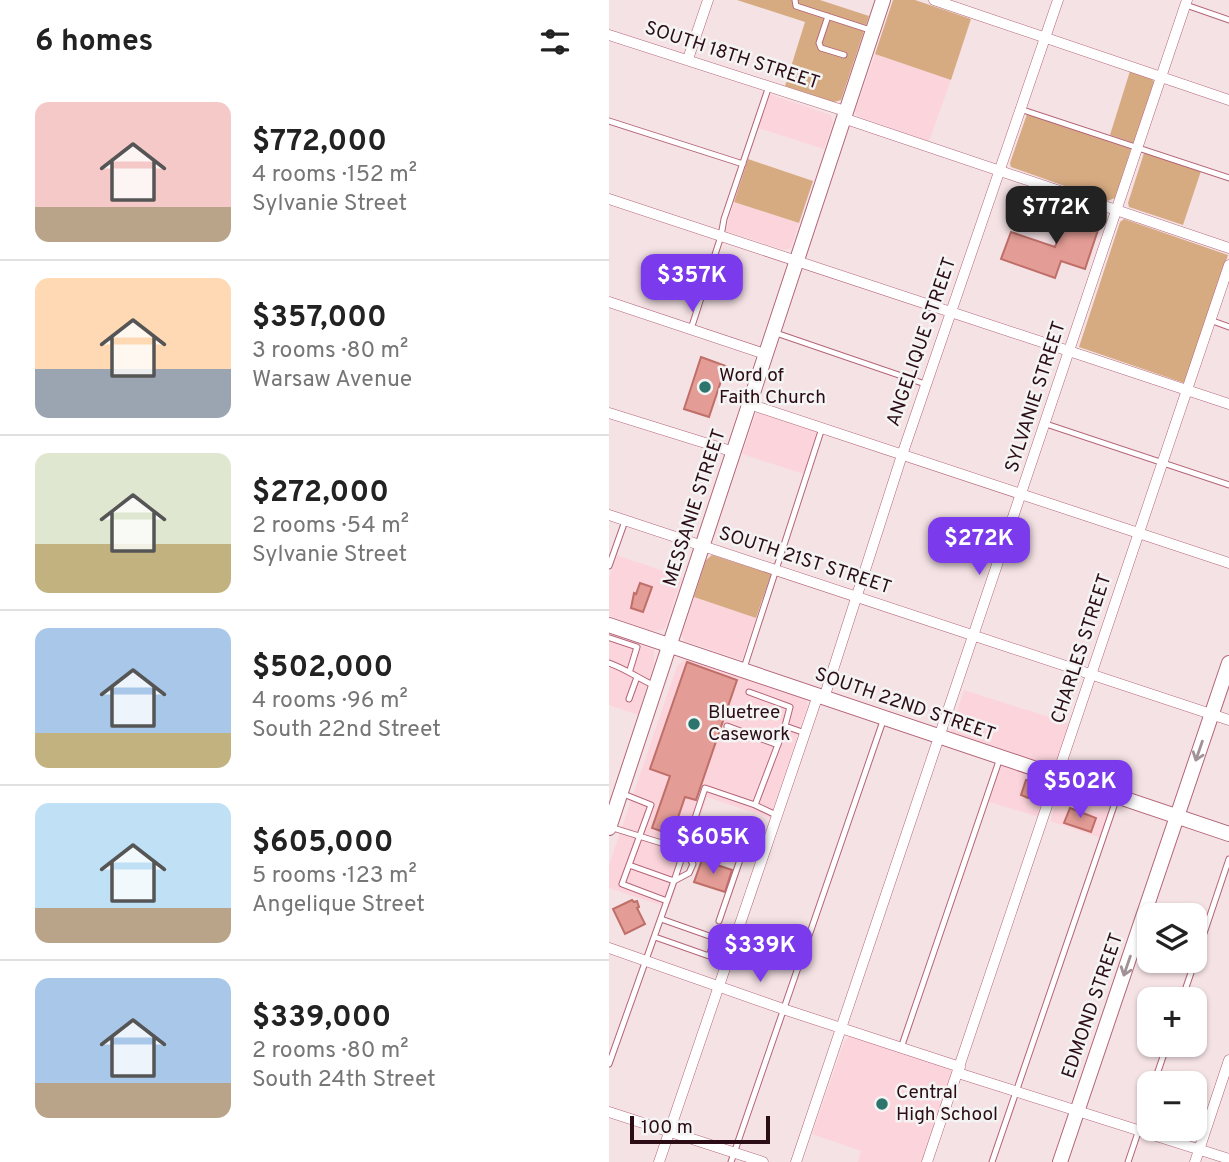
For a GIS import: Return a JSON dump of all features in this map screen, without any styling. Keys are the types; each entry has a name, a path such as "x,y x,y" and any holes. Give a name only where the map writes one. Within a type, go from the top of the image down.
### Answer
{"street":[{"path":"688,59 708,0"},
{"name":"MESSANIE STREET","path":"609,828 883,0"},
{"path":"935,0 1229,100"},
{"name":"ANGELIQUE STREET","path":"659,1162 776,815 857,596 902,455 1058,0"},
{"name":"SYLVANIE STREET","path":"796,1162 1186,3"},
{"name":"SOUTH 18TH STREET","path":"609,35 769,86 1000,172 1229,248"},
{"path":"609,199 1229,404"},
{"name":"CHARLES STREET","path":"927,1162 1229,265"},
{"path":"609,302 765,354"},
{"path":"749,404 1229,563"},
{"path":"609,413 734,452"},
{"name":"SOUTH 21ST STREET","path":"609,515 1229,720"},
{"name":"SOUTH 22ND STREET","path":"610,632 670,645 1229,834"},
{"name":"EDMOND STREET","path":"1059,1162 1229,663"},
{"path":"609,948 901,1048 1016,1091 1137,1129"},
{"path":"1195,1162 1229,1060"},
{"path":"609,1112 669,1131 733,1157 763,1162"},
{"path":"1174,1141 1229,1159"}],"lane":[{"path":"795,0 796,6 872,31"},
{"path":"1186,3 1229,20"},
{"path":"828,16 819,43 821,48 844,55"},
{"path":"691,329 724,219 769,86"},
{"path":"1020,109 1229,178"},
{"path":"609,121 743,163"},
{"path":"1210,320 1229,327"},
{"path":"772,332 926,385"},
{"path":"1046,424 1229,485"},
{"path":"743,670 822,428"},
{"path":"609,566 625,521"},
{"path":"610,632 637,648 629,670"},
{"path":"609,663 629,670 656,687"},
{"path":"629,699 637,677"},
{"path":"748,692 790,707 755,805"},
{"path":"733,1157 884,718"},
{"path":"727,726 778,745"},
{"path":"785,726 805,733"},
{"path":"901,1048 1000,758"},
{"path":"609,1065 705,788 776,815"},
{"path":"621,793 651,804 622,884 667,901"},
{"path":"992,1162 1117,797"},
{"path":"609,828 684,850 691,859 691,869 684,877 674,881 629,865"},
{"path":"689,833 742,854 719,920"},
{"path":"1207,925 1229,859"},
{"path":"655,937 709,956 715,938 661,919"},
{"path":"1128,1162 1137,1136"}],"shaded area":[{"path":"737,0 820,0 869,16 841,100 834,102 785,86 805,22"},
{"path":"893,0 915,0 971,19 951,80 875,54"},
{"path":"875,54 951,80 929,141 857,116 855,112"},
{"path":"1130,71 1154,82 1134,143 1110,135"},
{"path":"769,94 831,115 833,122 824,149 758,128"},
{"path":"1027,114 1131,149 1115,198 1107,201 1011,167 1010,163"},
{"path":"1144,153 1201,171 1183,225 1129,207"},
{"path":"748,159 813,181 799,223 734,202"},
{"path":"734,202 799,223 791,248 784,250 725,231"},
{"path":"1124,219 1228,255 1184,383 1079,347 1120,222"},
{"path":"758,412 818,431 804,474 742,454"},
{"path":"616,555 682,577 663,630 651,631 609,616 609,578"},
{"path":"712,555 771,574 756,618 694,597 706,560"},
{"path":"694,597 756,618 742,660 684,641 682,635"},
{"path":"609,634 654,650 654,664 638,715 609,705"},
{"path":"685,659 806,698 808,705 770,818 707,797 669,908 609,888 609,865 677,666"},
{"path":"964,690 1071,724 1055,768 952,734"},
{"path":"1001,765 1050,783 1039,817 989,802"},
{"path":"1066,786 1113,802 1101,838 1050,821 1061,789"},
{"name":"Central High School","path":"850,1035 951,1069 952,1074 922,1162 858,1162 861,1151 812,1134 844,1042"}],"building":[{"path":"1069,207 1102,218 1085,269 1061,261 1055,278 1001,259 1011,232 1055,247"},
{"name":"Word of Faith Church","path":"701,357 726,366 709,417 684,409"},
{"path":"640,583 652,587 643,612 631,608 634,593 636,594"},
{"name":"Bluetree Casework","path":"687,662 737,680 696,800 685,797 672,835 652,828 670,776 650,769"},
{"path":"1026,780 1034,782 1028,798 1021,795"},
{"path":"1070,808 1096,818 1091,832 1064,823"},
{"path":"702,860 732,870 725,892 694,882"},
{"path":"632,900 637,901 637,908 645,924 625,934 613,909"}],"place":[{"name":"Word of Faith Church","path":"705,387"},
{"name":"Bluetree Casework","path":"694,724"},
{"name":"Central High School","path":"882,1104"}]}
